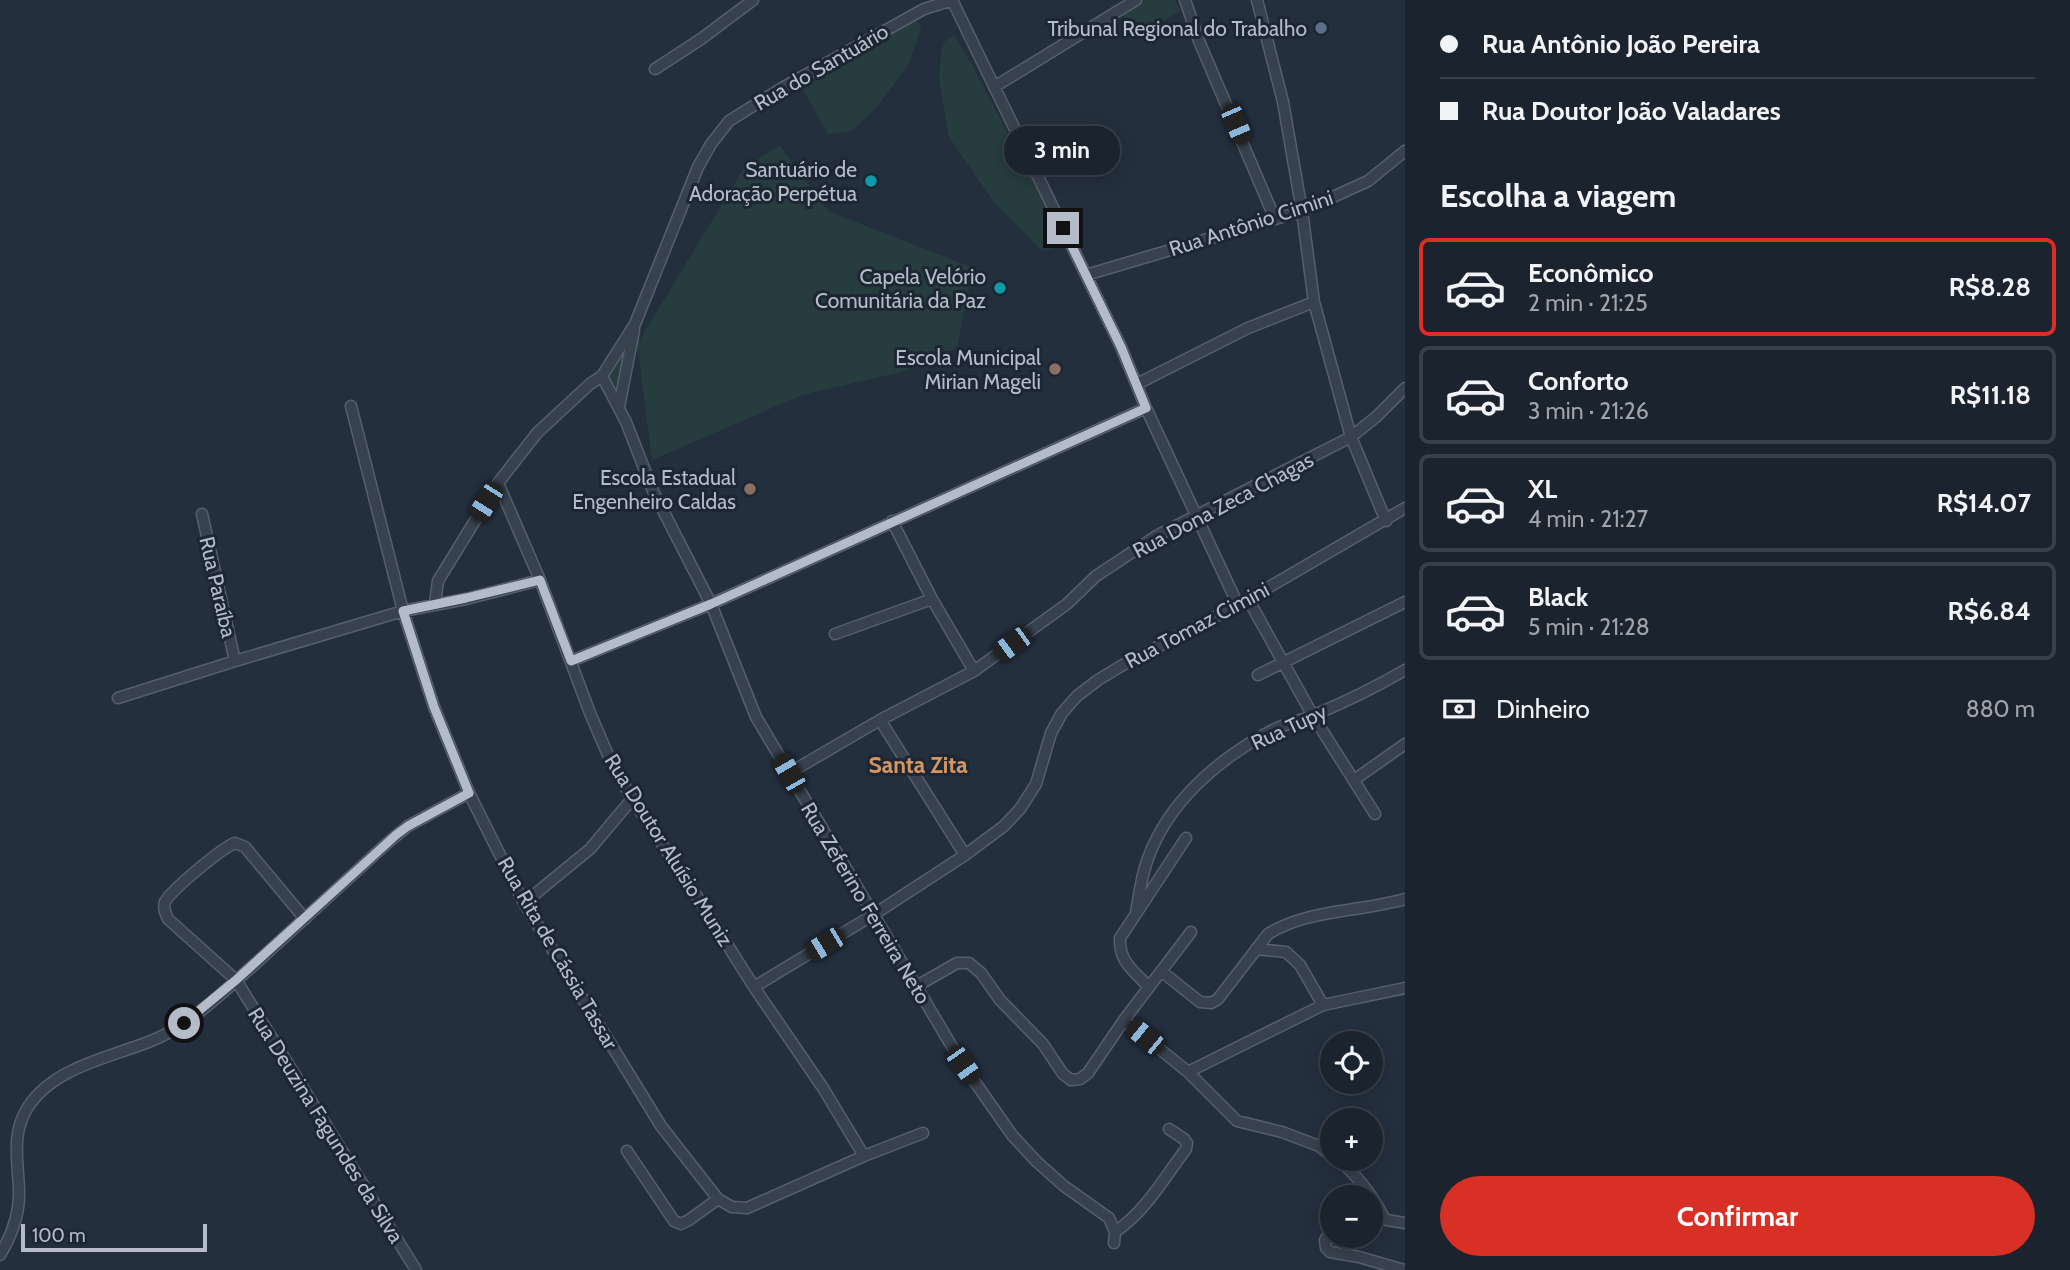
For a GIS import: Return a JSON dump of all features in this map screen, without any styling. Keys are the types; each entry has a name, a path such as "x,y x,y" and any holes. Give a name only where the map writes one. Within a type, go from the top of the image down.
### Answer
{"street":[{"path":"654,69 753,0"},
{"path":"952,0 1086,275 1197,515 1243,602 1284,662 1313,716 1375,814"},
{"name":"Rua do Santuário","path":"635,324 698,167 729,121 782,88 924,9 952,0"},
{"path":"995,87 1136,0"},
{"path":"1185,0 1199,41 1275,219"},
{"path":"1257,0 1283,102 1314,302 1351,437 1386,520"},
{"name":"Rua Antônio Cimini","path":"1086,275 1302,211 1368,181 1405,151"},
{"path":"1137,384 1248,328 1314,302"},
{"path":"435,603 438,581 498,483 537,433 602,376 635,324"},
{"path":"619,408 635,324"},
{"name":"Rua Zeferino Ferreira Neto","path":"602,376 619,408 653,491 711,604 756,717 915,987 963,1065 1012,1135 1064,1186 1109,1218 1114,1238 1154,1194 1186,1149 1187,1143 1184,1139 1169,1129"},
{"name":"Rua Dona Zeca Chagas","path":"789,773 880,720 974,671 1067,604 1096,576 1158,535 1351,437 1405,388"},
{"name":"Rua Rita de Cássia Tassar","path":"351,406 403,611 434,707 469,793 524,903 661,1126 718,1199"},
{"path":"571,661 711,604 1146,408"},
{"name":"Rua Doutor Aluísio Muniz","path":"498,483 540,580 611,762 632,799 823,1088 864,1156"},
{"name":"Rua Tomaz Cimini","path":"754,987 873,915 1004,826 1020,809 1036,784 1051,733 1062,713 1077,696 1098,680 1243,602 1405,508"},
{"name":"Rua Paraíba","path":"202,514 235,661"},
{"path":"892,522 974,671"},
{"path":"118,698 403,611 540,580"},
{"path":"835,635 932,599"},
{"path":"1258,675 1405,602"},
{"name":"Rua Tupy","path":"1136,913 1147,860 1176,808 1195,786 1224,760 1271,730 1313,716 1378,686 1405,670"},
{"path":"880,720 965,855"},
{"path":"1354,780 1405,744"},
{"path":"0,1255 13,1231 19,1206 17,1135 28,1108 40,1091 55,1080 170,1032 184,1023 408,826 469,793"},
{"path":"524,903 590,849 632,799"},
{"path":"1148,986 1119,952 1120,938 1186,838"},
{"name":"Rua Deuzina Fagundes da Silva","path":"305,919 246,848 235,843 225,848 173,892 164,909 168,919 236,980 416,1270"},
{"path":"1161,971 1200,1002 1211,1003 1268,934 1315,916 1405,899"},
{"path":"915,987 957,963 972,964 1000,1000 1043,1044 1063,1074 1071,1080 1080,1079 1088,1073 1148,986 1191,932"},
{"path":"1255,949 1286,952 1300,965 1323,1005"},
{"path":"1188,1072 1323,1005 1405,988"},
{"path":"1124,1020 1188,1072 1237,1121 1282,1132 1320,1147"},
{"path":"627,1152 674,1221 681,1224 718,1199 732,1207 747,1208 923,1133"},
{"path":"1349,1171 1376,1202 1384,1218 1405,1223"},
{"path":"1326,1248 1330,1252 1404,1270"},
{"path":"1359,1257 1367,1270"}],"green space":[{"path":"1126,0 1175,0 1181,11 1135,36 1118,4"},
{"path":"914,19 922,26 909,63 877,107 852,131 828,134 802,88"},
{"path":"954,35 1067,245 1042,251 993,201 949,137 939,80 944,42"},
{"path":"780,146 828,211 973,268 957,348 901,372 802,395 652,460 637,344 746,165"},
{"path":"627,340 617,388 605,371"}],"place":[{"name":"Tribunal Regional do Trabalho","path":"1321,28"},
{"name":"Santuário de Adoração Perpétua","path":"871,181"},
{"name":"Capela Velório Comunitária da Paz","path":"1000,288"},
{"name":"Escola Municipal Mirian Mageli","path":"1055,369"},
{"name":"Escola Estadual Engenheiro Caldas","path":"750,489"}],"district":[{"name":"Santa Zita","path":"918,765"}],"route":[{"path":"184,1023 305,919 396,835 469,793 434,707 403,611 540,580 571,661 711,604 1146,408 1121,347 1063,228"}]}
